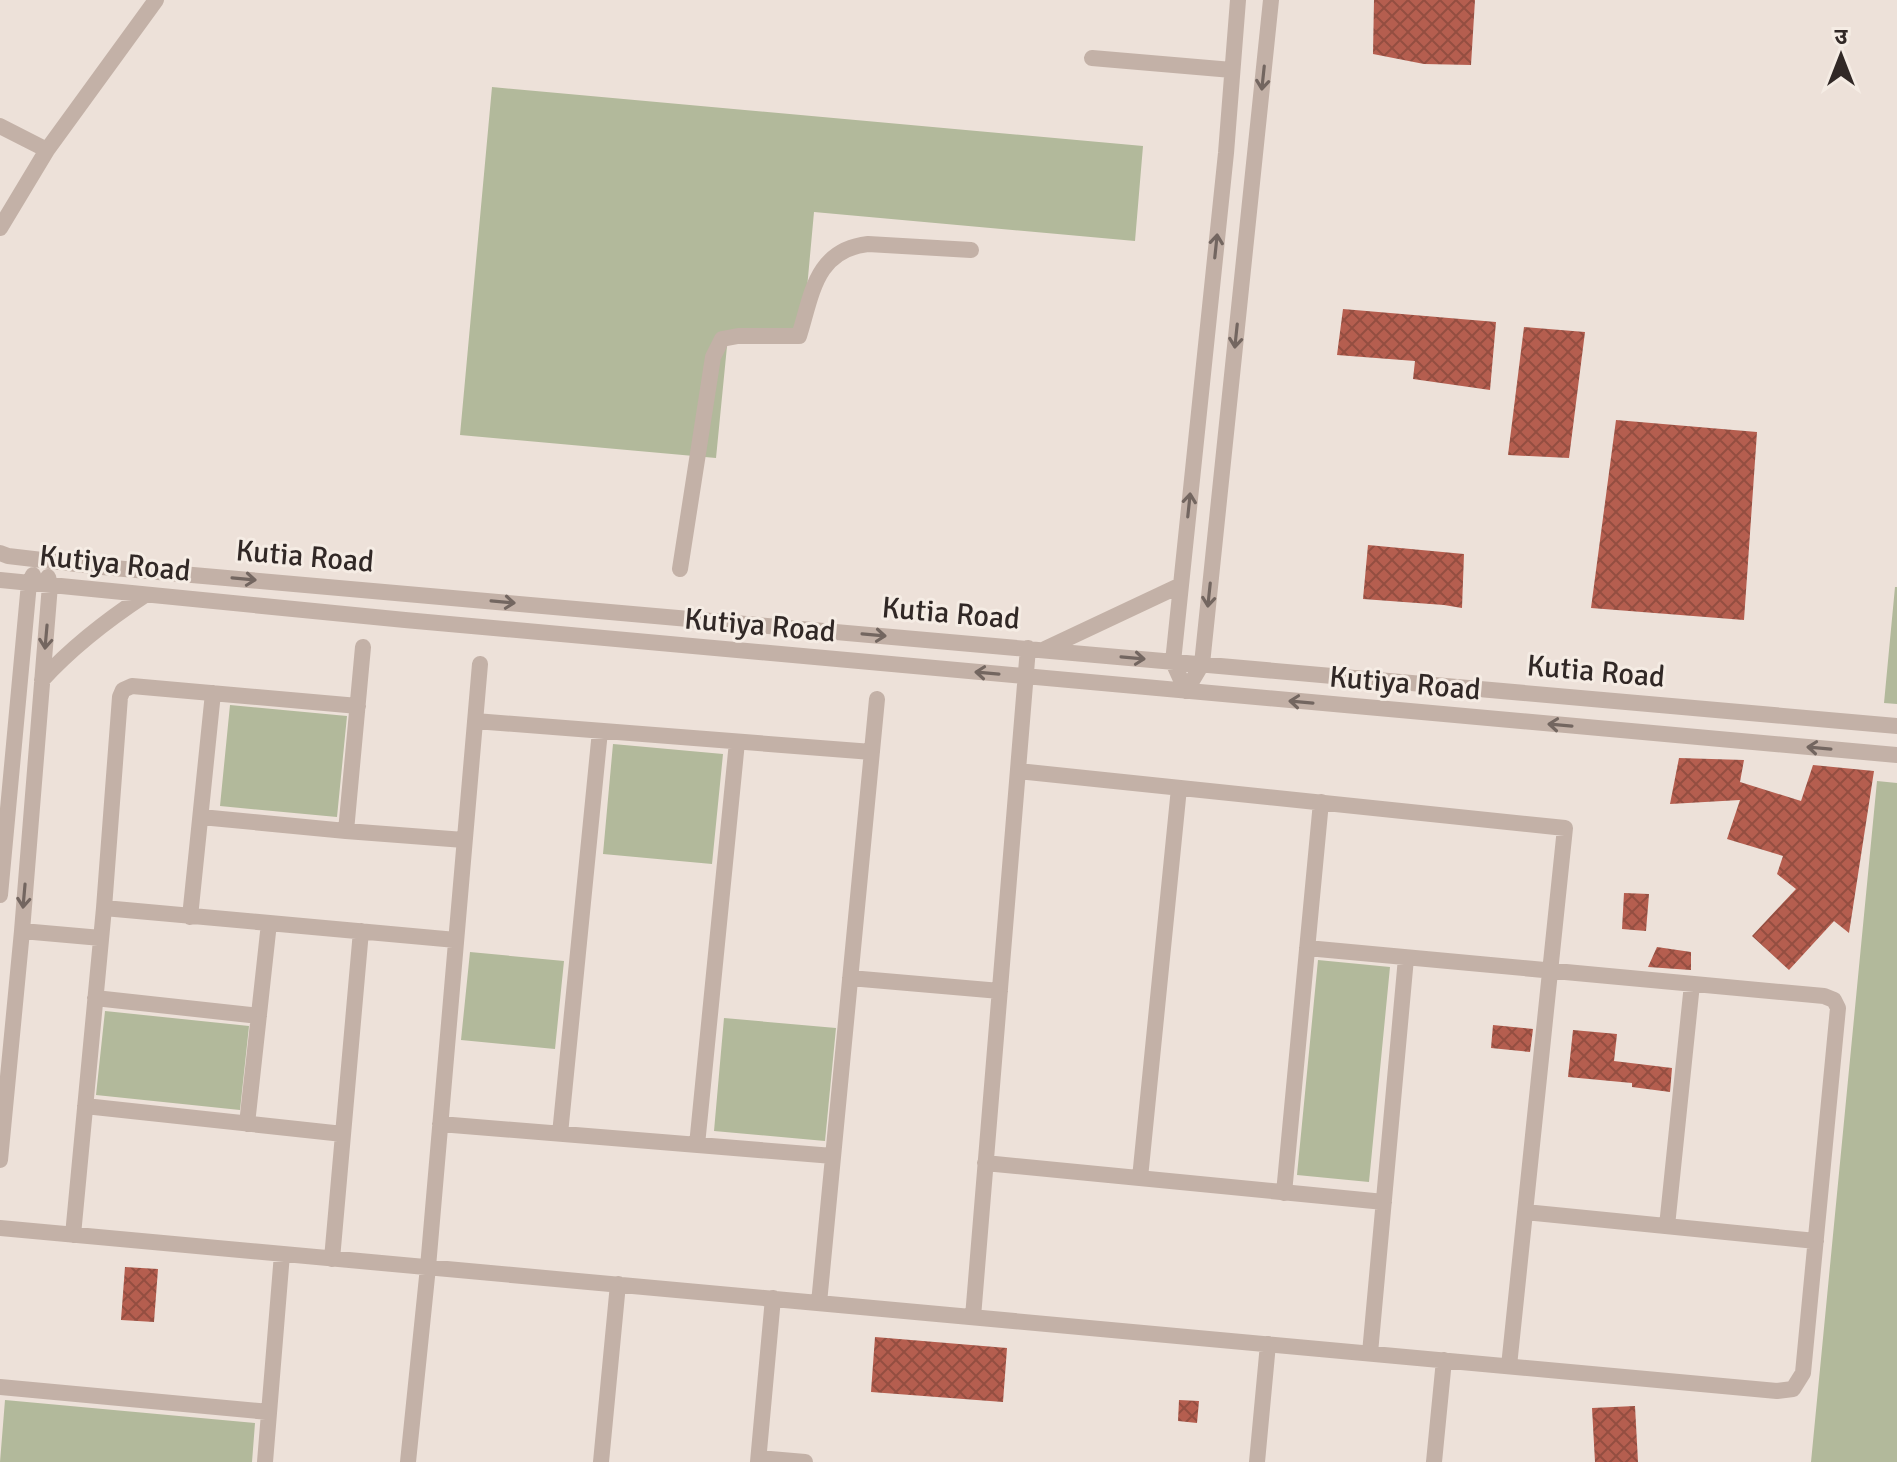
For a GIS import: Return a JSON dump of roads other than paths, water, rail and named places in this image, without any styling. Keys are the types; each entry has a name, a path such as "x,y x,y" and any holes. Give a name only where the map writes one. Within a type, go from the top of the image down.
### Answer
{"street":[{"path":"0,228 47,150 156,0"},
{"path":"1186,691 1173,662 1226,153 1238,0"},
{"path":"1186,691 1202,664 1271,0"},
{"path":"1092,58 1232,70"},
{"path":"0,126 47,150"},
{"path":"680,569 713,357 722,339 799,336 817,278 825,264 857,245 971,250"},
{"path":"1196,439 1225,443"},
{"name":"Kutia Road","path":"0,553 118,568 1897,726"},
{"path":"0,895 29,583 42,560"},
{"path":"0,1160 50,585 42,560"},
{"name":"Kutiya Road","path":"0,580 421,622 1897,755"},
{"path":"973,1317 1026,677 1036,649 1181,585"},
{"path":"42,680 98,627 145,595"},
{"path":"346,831 363,647"},
{"path":"408,1462 480,664"},
{"path":"73,1235 123,690 132,686 358,706"},
{"path":"190,917 213,693"},
{"path":"819,1303 877,699"},
{"path":"475,721 872,752"},
{"path":"1868,752 1872,724"},
{"path":"560,1134 600,731"},
{"path":"697,1145 737,742"},
{"path":"1018,771 1565,828 1509,1366"},
{"path":"1140,1178 1179,788"},
{"path":"1284,1193 1321,802"},
{"path":"201,817 464,840"},
{"path":"104,908 456,940"},
{"path":"247,1124 269,923"},
{"path":"22,931 101,938"},
{"path":"332,1259 361,931"},
{"path":"0,1228 1777,1391 1793,1389 1803,1373 1838,1008 1834,1000 1824,996 1307,948"},
{"path":"1370,1353 1406,958"},
{"path":"850,978 1000,991"},
{"path":"1667,1226 1692,984"},
{"path":"95,998 259,1016"},
{"path":"85,1106 343,1134"},
{"path":"440,1124 833,1156"},
{"path":"985,1163 1384,1202"},
{"path":"1525,1212 1816,1241"},
{"path":"265,1462 282,1254"},
{"path":"601,1462 618,1284"},
{"path":"773,1298 759,1460 805,1462"},
{"path":"1257,1462 1268,1344"},
{"path":"1434,1462 1444,1360"},
{"path":"0,1387 269,1412"}]}
